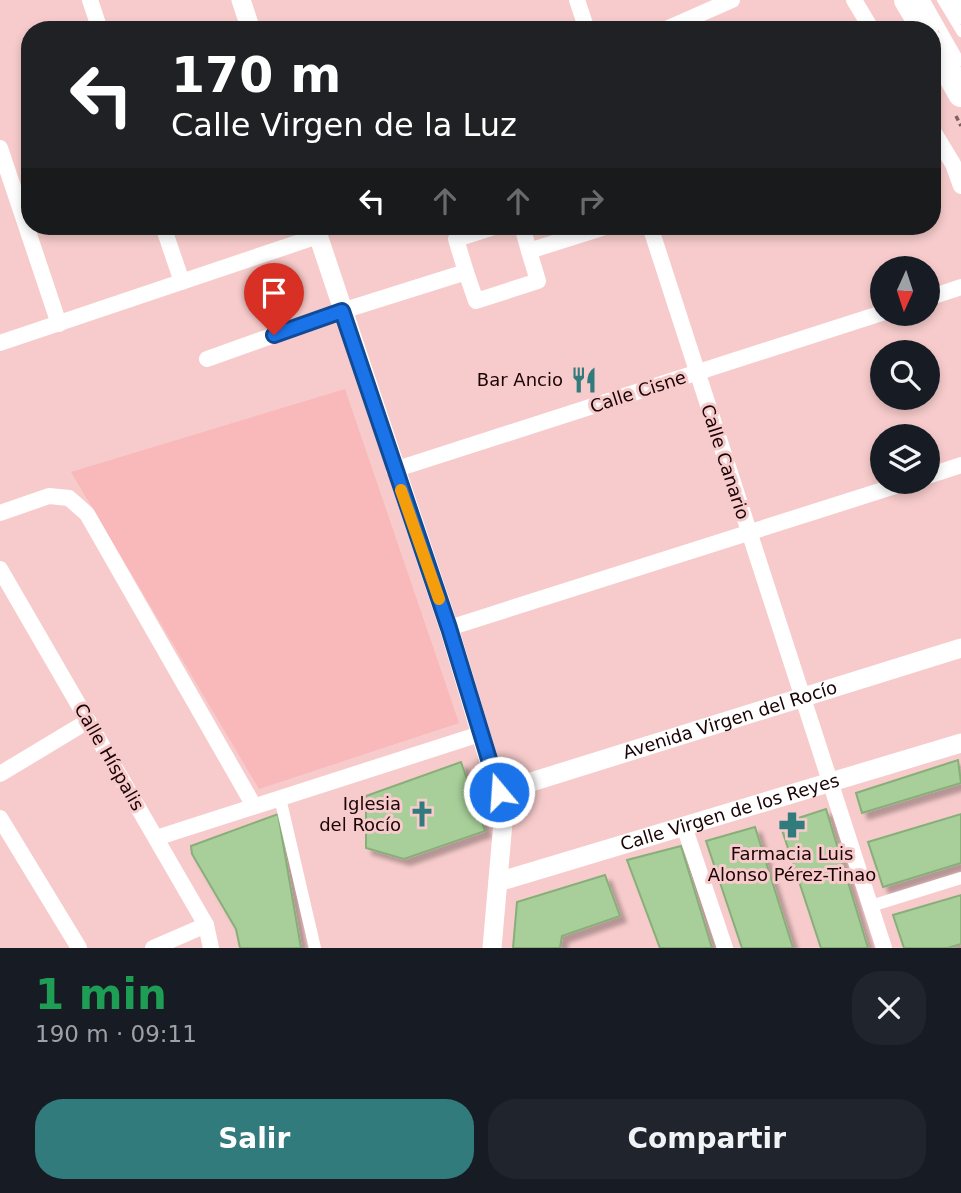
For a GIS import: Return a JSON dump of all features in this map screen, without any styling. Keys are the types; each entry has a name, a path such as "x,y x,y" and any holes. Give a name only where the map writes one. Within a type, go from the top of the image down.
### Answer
{"main road":[{"path":"907,0 920,21"},
{"path":"954,0 961,11"},
{"path":"941,58 961,94"}],"street":[{"path":"90,0 97,21"},
{"path":"241,0 248,21"},
{"path":"577,0 584,21"},
{"path":"685,21 733,0"},
{"path":"853,0 866,21"},
{"path":"941,144 953,164 961,186"},
{"path":"0,148 21,211"},
{"path":"29,235 59,324"},
{"path":"166,235 182,282"},
{"path":"0,344 182,282 306,235"},
{"path":"318,235 394,470 449,628 504,811 492,948"},
{"path":"469,235 456,239 476,301 538,281 525,235"},
{"path":"529,251 580,235"},
{"name":"Calle Canario","path":"653,235 884,948"},
{"path":"206,359 342,311 466,272"},
{"path":"940,294 961,287"},
{"name":"Calle Cisne","path":"394,470 870,317"},
{"path":"940,472 961,465"},
{"path":"449,628 871,494"},
{"path":"0,513 49,496 69,498 87,514 254,806"},
{"name":"Calle Híspalis","path":"0,569 206,925 211,948"},
{"name":"Avenida Virgen del Rocío","path":"499,792 961,648"},
{"path":"0,774 88,721"},
{"path":"156,838 480,734"},
{"name":"Calle Virgen de los Reyes","path":"498,882 961,743"},
{"path":"281,798 315,948"},
{"path":"0,818 79,948"},
{"path":"684,826 725,948"},
{"path":"871,906 961,877"},
{"path":"153,948 206,925"}],"lane":[{"path":"926,0 938,21"},
{"path":"941,0 961,33"},
{"path":"941,27 961,62"}],"shaded area":[{"path":"345,389 459,723 259,789 71,472"}],"building":[{"path":"958,760 961,783 862,813 856,793"},
{"name":"Iglesia del Rocío","path":"461,762 485,831 404,859 366,848 366,796"},
{"path":"826,809 868,948 821,948 780,824"},
{"path":"278,814 301,948 240,948 236,929 192,854 191,846"},
{"path":"961,814 961,863 883,887 868,842"},
{"path":"755,827 793,948 742,948 706,841"},
{"path":"681,846 712,948 660,948 627,860"},
{"path":"605,875 620,916 562,936 560,948 513,948 517,902"},
{"path":"961,895 961,944 948,948 904,948 893,915"}],"slow traffic":[{"path":"401,490 439,599"}],"place":[{"name":"Bar Ancio","path":"584,380"},
{"name":"Iglesia del Rocío","path":"422,814"},
{"name":"Farmacia Luis Alonso Pérez-Tinao","path":"792,825"}],"route":[{"path":"274,335 342,311 449,628 499,792"}]}
